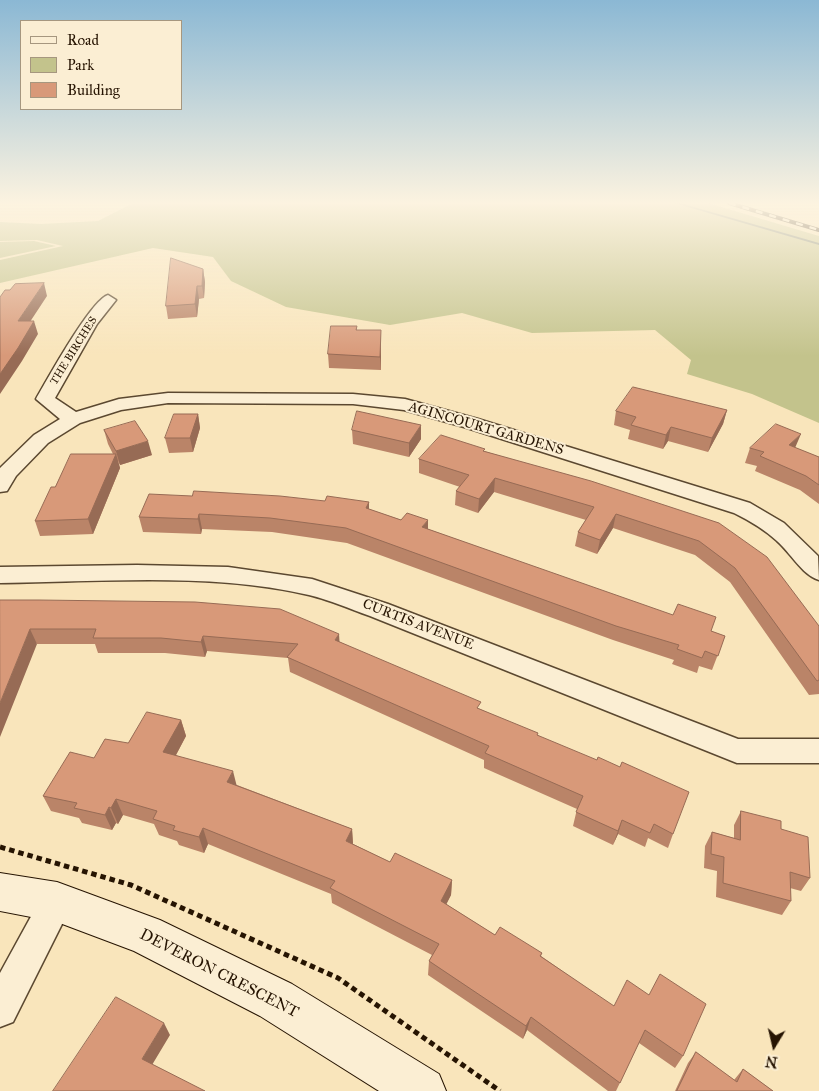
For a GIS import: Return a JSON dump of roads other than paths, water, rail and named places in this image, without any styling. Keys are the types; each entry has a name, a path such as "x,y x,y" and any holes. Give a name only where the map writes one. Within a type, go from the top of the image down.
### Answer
{"street":[{"name":"THE BIRCHES","path":"73,419 45,399 90,323 108,300"},
{"name":"AGINCOURT GARDENS","path":"0,486 7,473 41,439 73,419 119,405 168,398 352,399 406,406 471,423 742,508 769,521 794,543 819,572"},
{"name":"CURTIS AVENUE","path":"0,575 137,573 228,575 312,587 397,616 737,751 819,751"},
{"name":"DEVERON CRESCENT","path":"0,892 57,902 145,935 276,1000 422,1091"},
{"path":"0,1009 57,902"}]}
